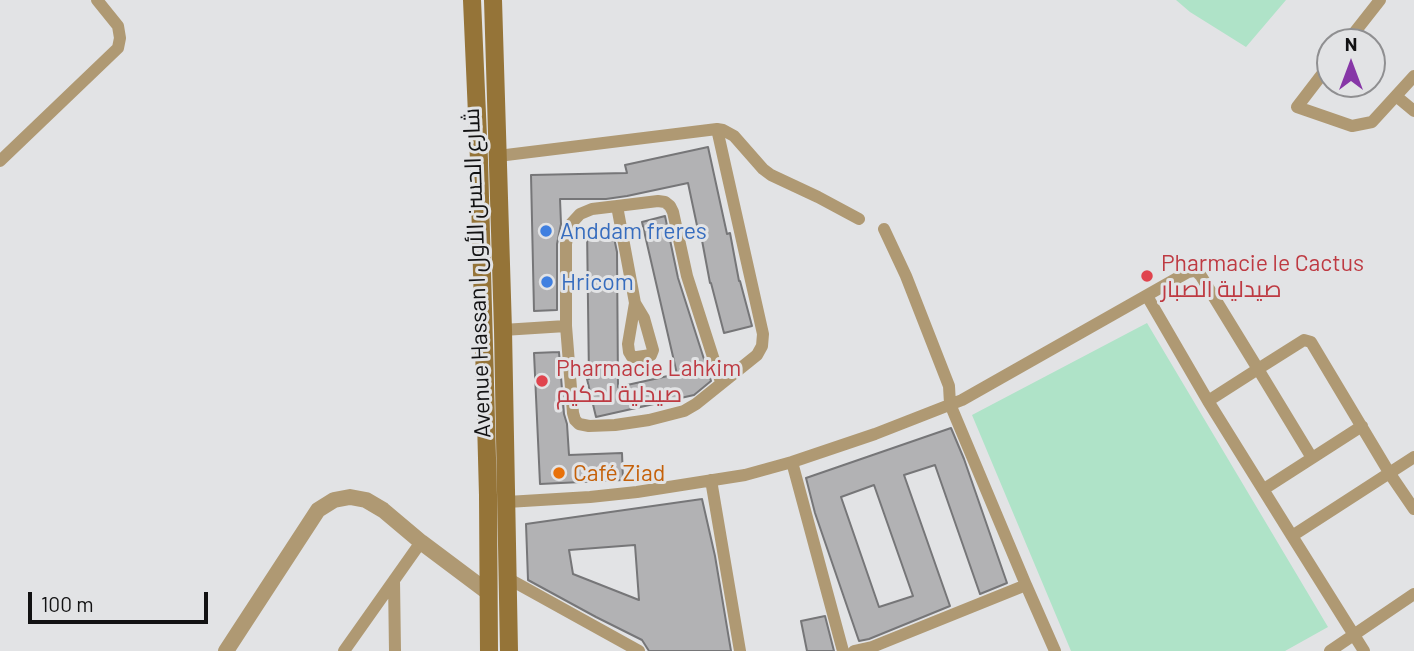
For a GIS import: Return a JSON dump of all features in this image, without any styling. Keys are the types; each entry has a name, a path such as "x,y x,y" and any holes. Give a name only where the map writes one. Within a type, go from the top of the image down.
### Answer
{"main road":[{"path":"472,0 488,495 489,651"},
{"name":"Avenue Hassan I شارع الحسن الأول","path":"493,0 509,651"}],"street":[{"path":"0,161 118,48 118,26 97,0"},
{"path":"1358,28 1380,0"},
{"path":"1316,82 1297,107 1352,126 1372,122 1414,76"},
{"path":"1396,96 1414,111"},
{"path":"717,129 763,334 762,346 757,355 696,404 684,411 649,420 589,426 579,424 573,414 566,326 566,244 569,226 580,214 592,209 665,202 673,212 687,276 722,382"},
{"path":"498,156 723,130 734,136 771,175 859,219"},
{"path":"617,206 635,303"},
{"path":"884,229 906,276 949,386 950,404 1055,651"},
{"path":"507,502 637,492 745,475 875,434 962,400 1188,272 1197,272 1201,276 1312,458"},
{"path":"1147,296 1363,651"},
{"path":"503,330 566,326"},
{"path":"1209,401 1300,342 1311,342 1414,509"},
{"path":"1264,489 1362,426"},
{"path":"1292,536 1414,457"},
{"path":"792,462 844,651"},
{"path":"711,480 740,651"},
{"path":"226,651 318,510 334,500 350,497 366,500 383,510 489,593"},
{"path":"345,651 421,542"},
{"path":"509,579 639,651"},
{"path":"394,580 395,651"},
{"path":"854,651 872,647 1026,585"},
{"path":"1330,651 1414,594"}],"green space":[{"path":"1176,0 1286,0 1246,47 1190,12"},
{"path":"1147,323 1328,627 1285,651 1071,651 972,415"}],"building":[{"path":"708,147 727,234 730,233 739,281 752,326 724,333 688,183 606,199 560,199 557,310 534,311 531,175 627,173 625,165"},
{"path":"665,216 678,278 711,381 694,395 596,417 587,379 587,228 612,228 617,252 618,387 677,374 642,222"},
{"path":"559,352 569,455 622,453 623,480 540,484 534,353"},
{"path":"951,428 1007,583 980,594 935,465 904,475 950,606 859,641 815,513 806,478","holes":["874,485 913,596 879,607 841,497"]},
{"path":"702,499 731,651 649,651 642,640 528,580 526,524","holes":["635,545 639,600 573,574 569,550"]},
{"path":"825,616 834,651 807,651 801,621"}],"place":[{"name":"Anddam freres","path":"546,231"},
{"name":"Pharmacie le Cactus صيدلية الصبار","path":"1147,276"},
{"name":"Hricom","path":"547,282"},
{"name":"Pharmacie Lahkim صيدلية لحكيم","path":"542,381"},
{"name":"Café Ziad","path":"559,473"}]}
